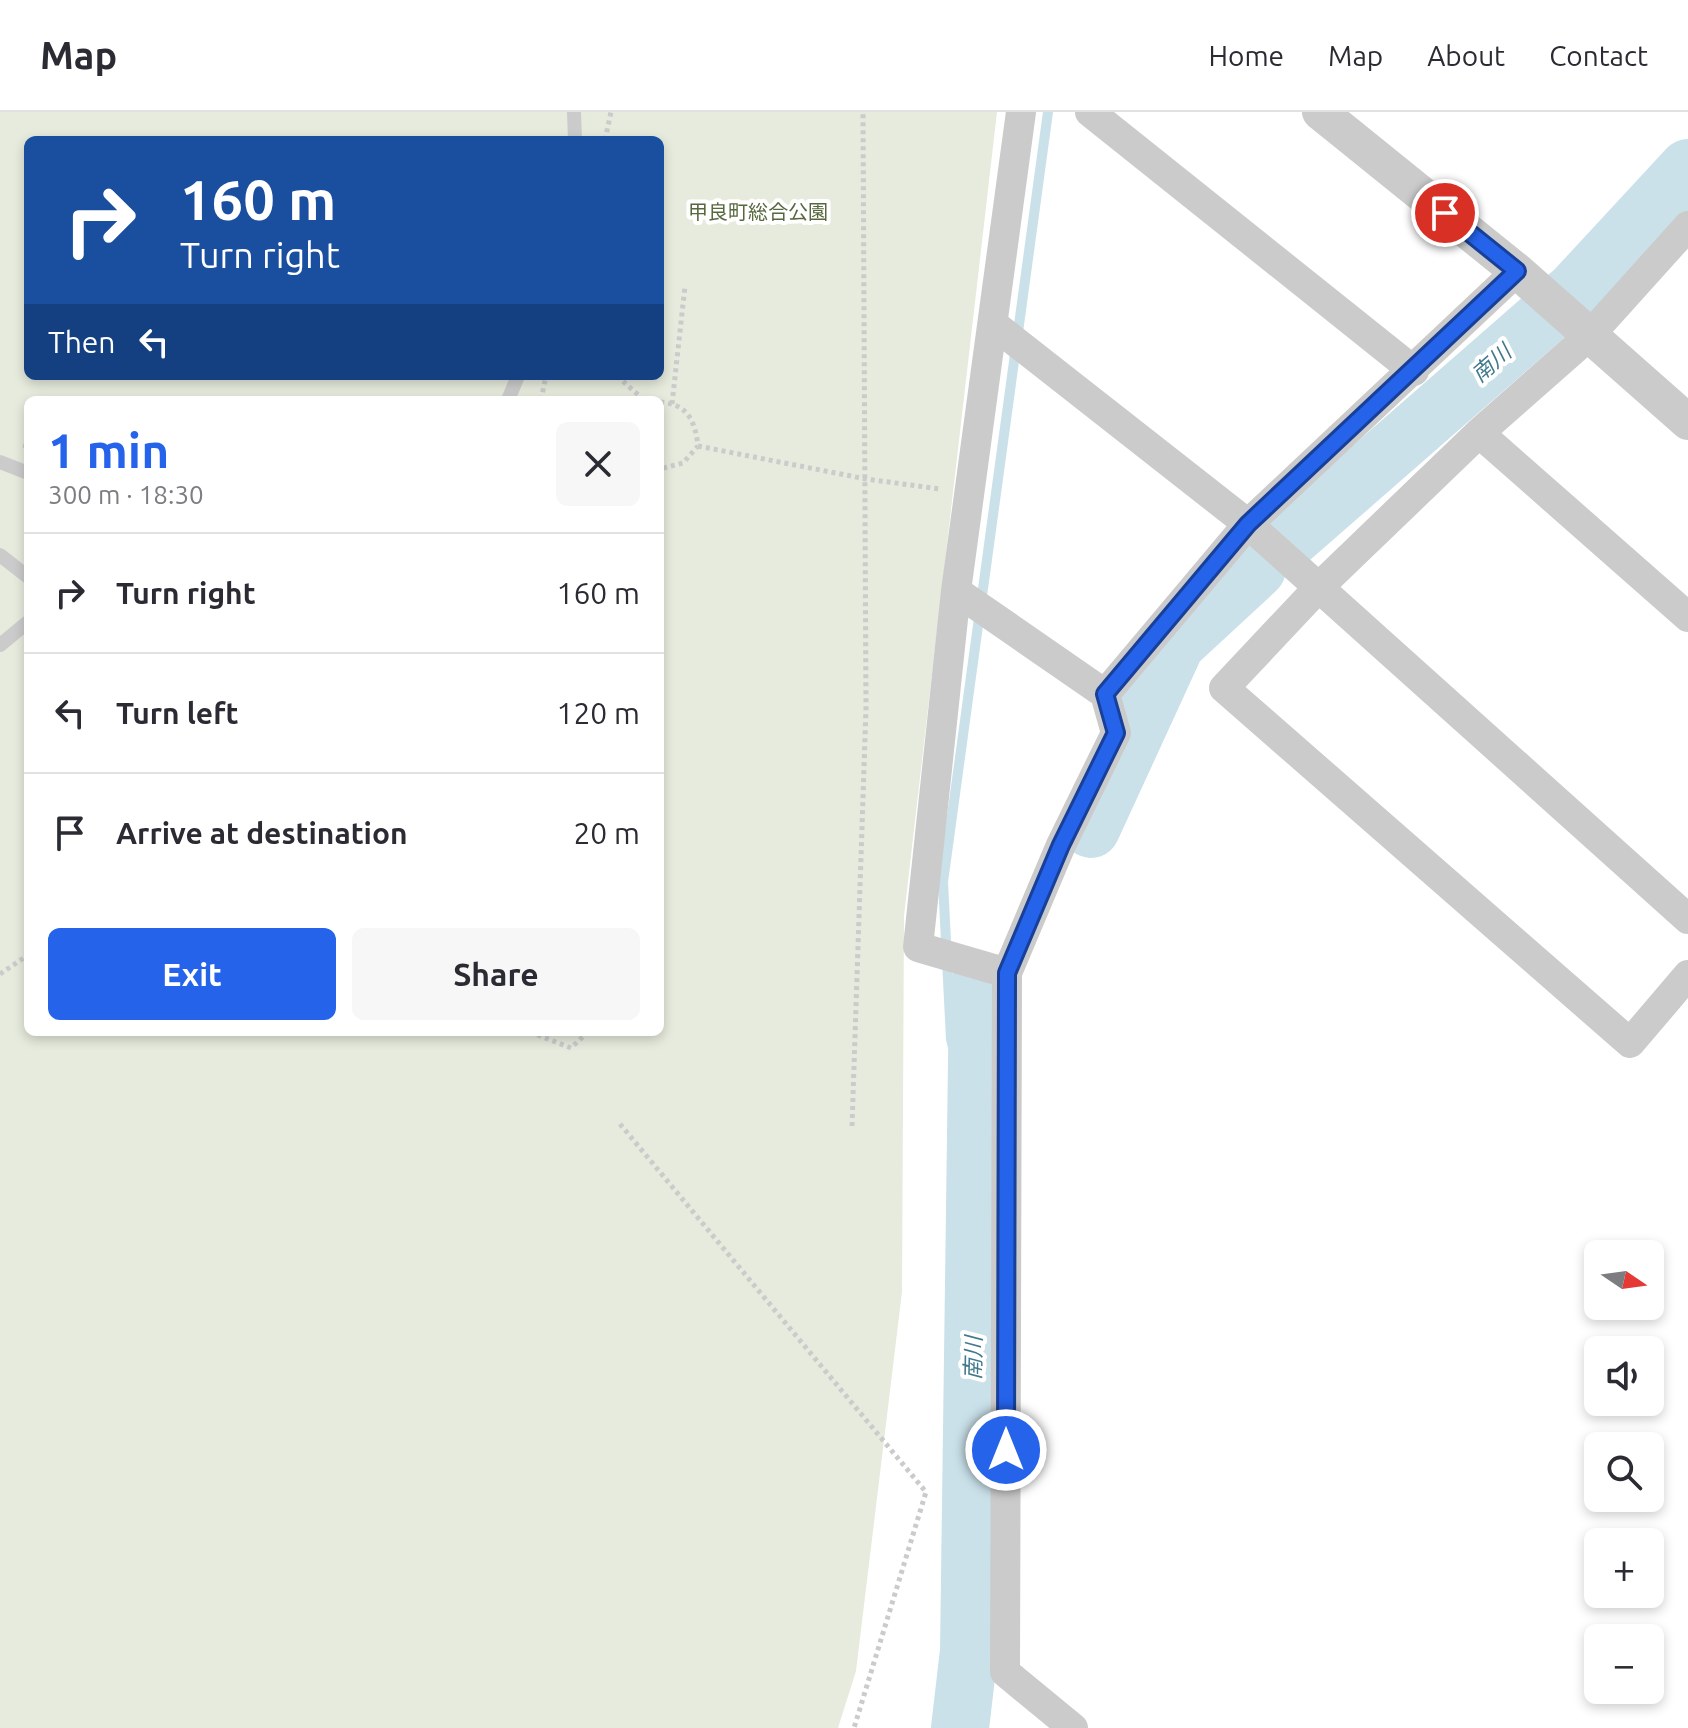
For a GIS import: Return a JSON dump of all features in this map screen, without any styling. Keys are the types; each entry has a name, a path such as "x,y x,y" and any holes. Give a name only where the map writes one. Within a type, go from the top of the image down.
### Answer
{"street":[{"path":"1007,973 918,947 956,591 1021,112"},
{"path":"1090,112 1414,371"},
{"path":"1325,113 1517,271 1688,422"},
{"path":"1688,226 1589,336 1479,433 1320,586 1224,688 1630,1043 1688,975"},
{"path":"1105,694 1248,524 1517,271"},
{"path":"993,324 1248,524 1688,919"},
{"path":"1479,433 1688,617"},
{"path":"956,591 1105,694 1116,733 1061,845 1007,973 1005,1672 1073,1728"}],"lane":[{"path":"574,112 575,136"},
{"path":"0,462 24,471"},
{"path":"0,555 24,574"},
{"path":"0,645 24,625"}],"path":[{"path":"606,136 611,112"},
{"path":"852,1126 866,708 863,112"},
{"path":"672,404 685,286"},
{"path":"622,380 640,396"},
{"path":"664,403 672,404 690,416 695,425 698,446 683,463 664,468"},
{"path":"698,446 866,479 969,493"},
{"path":"0,974 24,958"},
{"path":"540,1036 571,1048 584,1036"},
{"path":"620,1124 926,1492 854,1728"}],"green space":[{"name":"甲良町総合公園","path":"0,112 997,112 904,916 902,1292 856,1671 838,1728 0,1728"}],"waterway":[{"path":"975,1139 951,1039 943,882 1048,112"},
{"name":"南川","path":"1282,546 1575,290 1688,168"},
{"path":"1671,186 1688,201"},
{"name":"南川","path":"1091,829 1176,644 1257,569"},
{"name":"南川","path":"960,1728 969,1651 978,988"}],"route":[{"path":"1006,1450 1007,973 1061,845 1116,733 1105,694 1248,524 1517,271 1445,213"}]}
